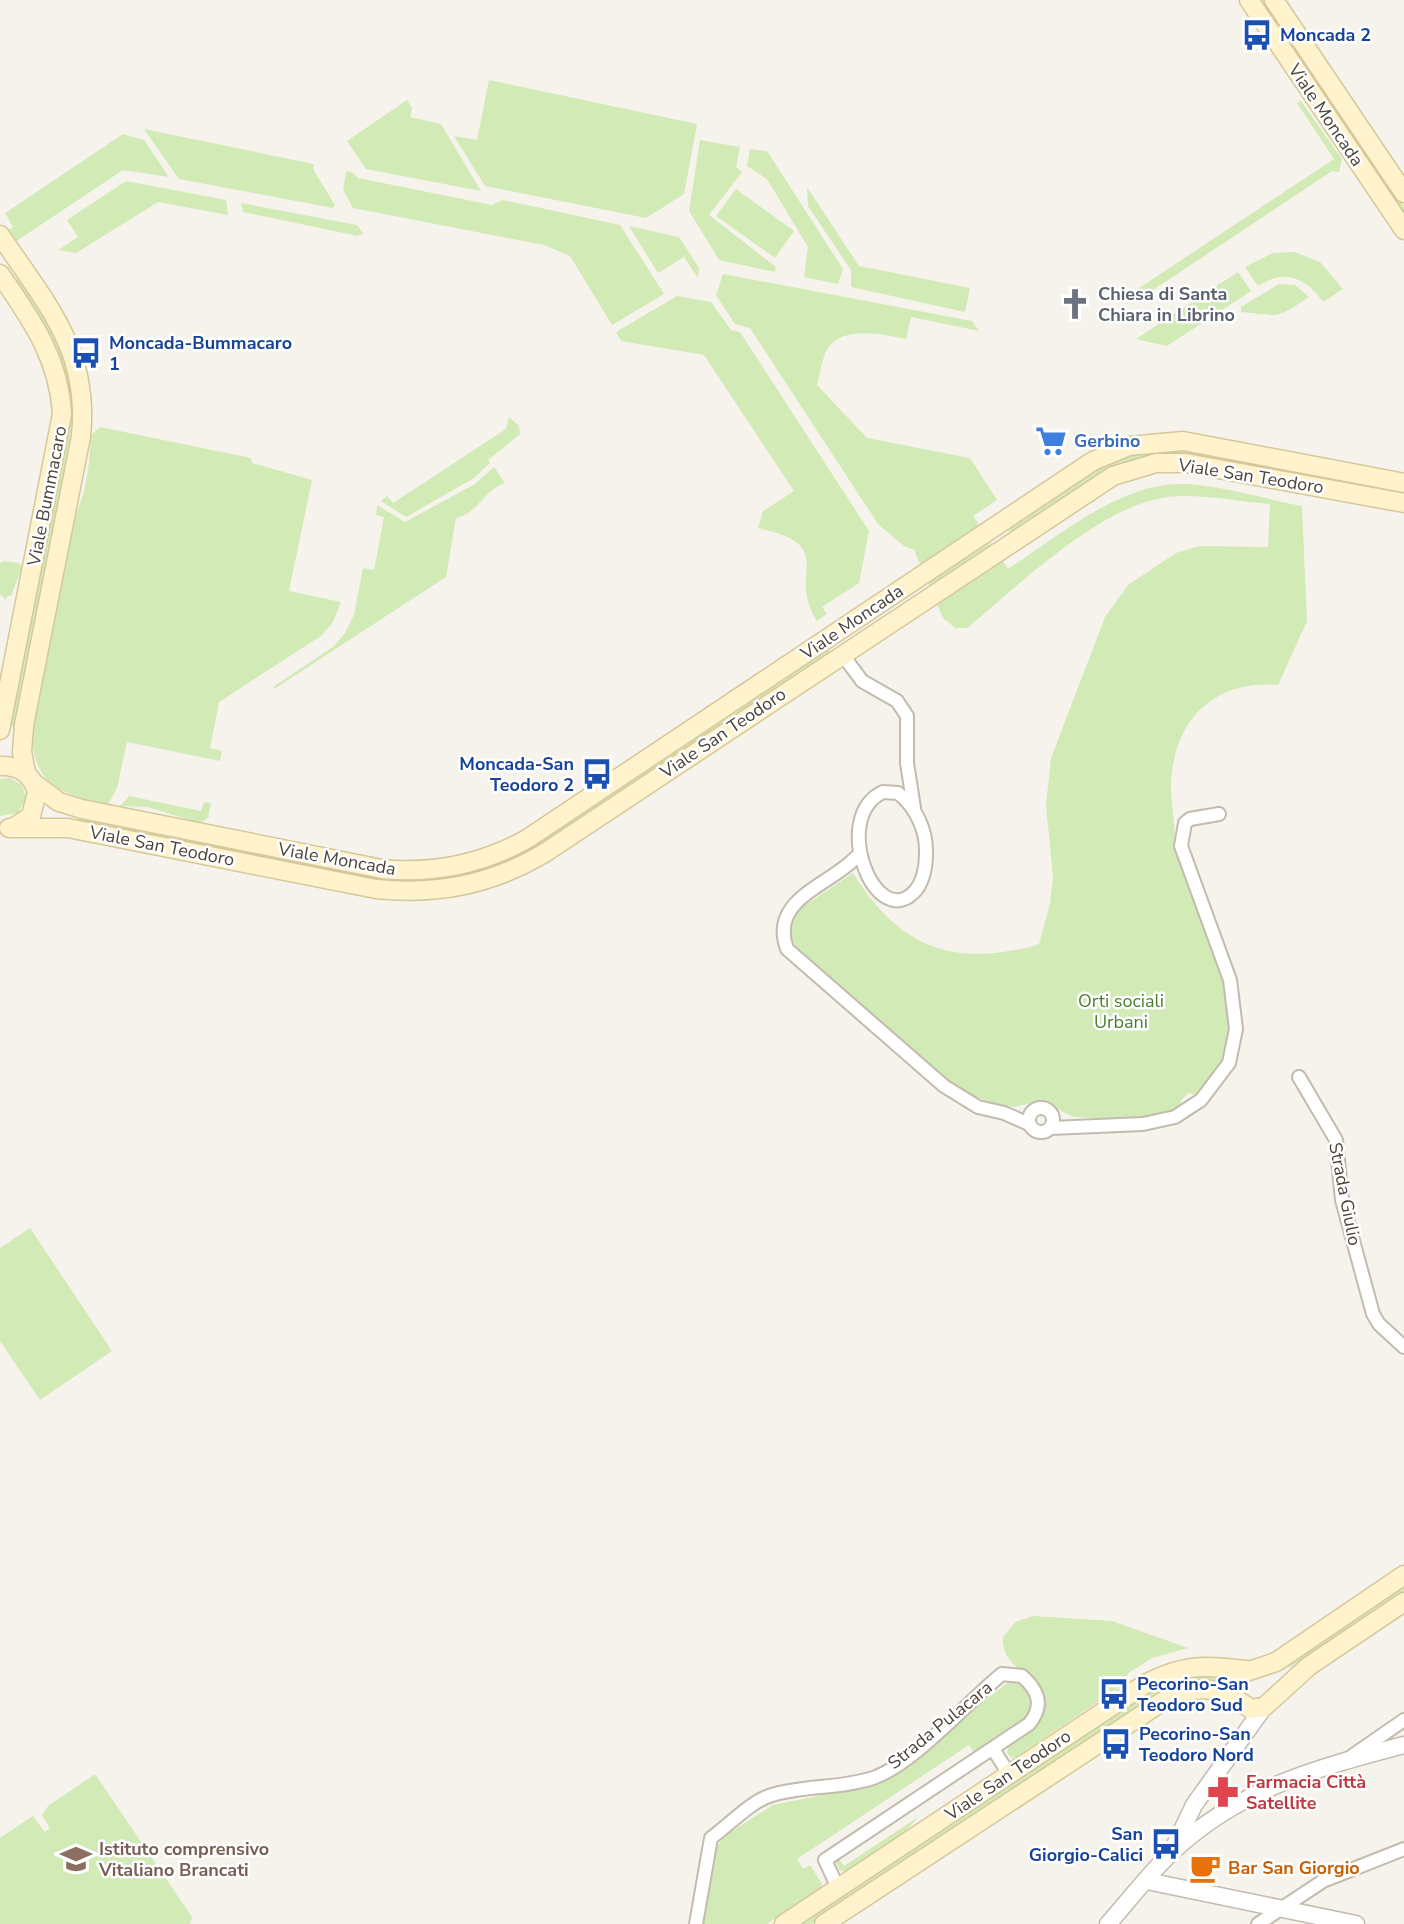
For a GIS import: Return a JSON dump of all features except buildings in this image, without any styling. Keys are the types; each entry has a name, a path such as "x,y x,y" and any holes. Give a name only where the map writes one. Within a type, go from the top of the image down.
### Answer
{"main road":[{"name":"Viale Moncada","path":"1249,0 1404,230"},
{"path":"1274,0 1404,193"},
{"path":"0,236 70,343 82,388 83,413 24,725 22,752 37,801 31,816 3,828"},
{"name":"Viale Bummacaro","path":"1,727 62,414 61,393 49,352 4,279"},
{"name":"Viale Moncada","path":"30,778 59,802 82,809 382,869 428,870 472,863 527,839 1093,461 1116,450 1144,443 1198,443 1404,483"},
{"name":"Viale San Teodoro","path":"3,828 75,829 376,889 424,892 476,884 508,873 543,854 1098,484 1156,463 1210,466 1404,503"},
{"path":"872,609 883,627"},
{"path":"830,637 842,654"},
{"path":"1,727 10,731 24,725"},
{"path":"0,766 11,766 30,778"},
{"path":"75,829 70,818 82,809"},
{"path":"1238,1701 1234,1686 1251,1670 1291,1652 1404,1575"},
{"path":"824,1924 1174,1694 1221,1690 1251,1709 1269,1702 1309,1666 1404,1602"},
{"name":"Viale San Teodoro","path":"784,1924 1144,1684 1172,1670 1203,1665 1251,1670"},
{"path":"1251,1670 1272,1678 1269,1702"}],"street":[{"path":"842,654 869,688 891,696 907,716 907,764 914,809 927,850 923,875 917,890 905,901 889,901 882,896 867,872 860,853 858,830 862,814 874,796 889,791 902,778 907,764"},
{"path":"889,791 898,793 914,809"},
{"path":"860,853 838,874 789,907 782,926 787,949 944,1086 978,1107 1004,1113 1029,1124 1038,1132 1051,1121 1084,1125 1143,1124 1175,1116 1201,1100 1228,1063 1236,1029 1230,981 1181,846 1185,823 1190,819 1219,814"},
{"path":"838,874 856,869 867,872"},
{"name":"Strada Giulio","path":"1299,1077 1336,1140 1342,1199 1373,1314 1379,1324 1404,1347"},
{"path":"1004,1113 1043,1107 1051,1121"},
{"path":"1029,1124 1031,1112 1036,1108"},
{"name":"Strada Pulacara","path":"696,1924 711,1838 771,1795 823,1789 874,1777 905,1758 1002,1674 1014,1673 1022,1676 1035,1690 1038,1708 1029,1724 825,1860 838,1888"},
{"path":"1238,1701 1245,1718 1241,1738"},
{"path":"1171,1852 1194,1805 1269,1702"},
{"path":"1346,1760 1404,1720"},
{"path":"1108,1924 1171,1852 1212,1819 1257,1791 1346,1760 1404,1745"},
{"path":"993,1749 1009,1774"},
{"path":"1194,1805 1212,1819"},
{"path":"1258,1924 1277,1917 1323,1881 1404,1849"},
{"path":"1147,1881 1277,1917 1356,1924"}],"green space":[{"path":"1256,0 1266,0 1404,206 1404,220"},
{"path":"489,80 697,124 684,194 646,218 485,186 454,136 477,140"},
{"path":"407,100 412,108 410,117 441,124 481,191 366,169 347,141"},
{"path":"1301,101 1342,159 1339,172 1332,171 1141,298 1136,290 1334,159 1297,103"},
{"path":"144,129 314,164 313,169 335,205 333,208 179,179"},
{"path":"123,134 144,140 169,177 123,170 0,252 0,236 13,227 5,213"},
{"path":"700,140 740,147 736,167 742,172 709,215 776,267 775,272 719,260 689,211"},
{"path":"750,149 767,151 843,269 838,284 804,277 808,247 767,179 747,166"},
{"path":"346,171 358,178 492,205 503,200 620,225 664,294 612,325 570,256 544,245 353,208 343,190"},
{"path":"126,181 226,200 228,215 158,202 76,253 58,250 78,237 67,220"},
{"path":"807,187 859,266 970,288 965,312 851,287 851,270 808,206"},
{"path":"736,189 794,231 775,258 716,216"},
{"path":"241,203 357,225 363,233 358,236 243,212"},
{"path":"629,226 679,237 699,268 698,278 684,257 658,273"},
{"path":"1294,252 1320,262 1343,289 1323,302 1309,287 1294,278 1277,278 1258,286 1245,267 1273,253"},
{"path":"1238,272 1251,291 1167,346 1136,339"},
{"name":"Orti sociali Urbani","path":"723,274 972,321 979,331 911,317 906,339 865,333 844,336 828,348 817,385 867,438 970,458 997,500 973,516 1008,569 1092,513 1138,491 1161,485 1214,487 1302,506 1307,621 1278,685 1238,688 1221,695 1193,717 1176,751 1171,782 1174,847 1215,954 1228,1012 1229,1038 1223,1060 1211,1079 1197,1095 1189,1093 1181,1100 1181,1105 1172,1111 1144,1117 1113,1119 1074,1117 1040,1101 1014,1107 996,1104 961,1091 799,953 789,934 794,913 853,873 882,911 898,926 934,947 977,954 1016,950 1039,944 1050,904 1053,877 1046,805 1051,758 1105,617 1128,585 1176,553 1200,546 1268,547 1270,504 1175,496 1137,505 1111,517 1059,551 967,628 955,628 943,618 914,550 904,546 878,524 750,328 735,324 716,295"},
{"path":"20,276 53,325 75,386 75,426 16,725 13,727 9,725 65,379 54,345 13,281"},
{"path":"1279,284 1295,285 1309,297 1276,315 1241,312 1241,307"},
{"path":"677,296 711,302 731,330 740,332 869,531 859,583 822,607 827,614 817,621 806,589 805,553 798,543 783,535 758,528 763,511 794,491 704,355 621,341 616,332"},
{"path":"509,417 519,426 520,434 488,460 490,463 474,478 406,517 381,501 387,496 393,503 506,429"},
{"path":"100,427 251,458 252,463 312,480 289,591 341,602 333,622 321,636 219,702 210,748 222,751 220,761 127,742 117,788 108,804 66,792 46,778 34,753 32,736 76,514 89,465 91,435"},
{"path":"1178,448 1404,489 1404,497 1176,454 1095,478 1011,533 1008,530 1093,470 1132,454"},
{"path":"494,467 505,483 492,490 470,512 456,518 446,577 274,689 273,687 333,647 345,633 354,615 363,568 374,570 384,517 376,515 377,505 405,522 475,484"},
{"path":"0,563 19,563 22,568 11,596 7,596 6,600 0,594"},
{"path":"827,648 831,653 519,859 457,881 399,885 76,820 81,816 412,879 461,872 506,858 536,844"},
{"path":"9,778 22,785 26,798 18,813 0,816 0,779"},
{"path":"129,796 201,811 204,802 211,803 208,818 199,823 148,807 120,806"},
{"path":"30,1228 112,1351 40,1400 0,1341 0,1248"},
{"path":"1404,1585 1404,1593 1289,1668 1287,1664"},
{"path":"1033,1616 1112,1621 1188,1648 1152,1658 1127,1674 1130,1680 1011,1758 1007,1753 1009,1745 1036,1727 1044,1703 1035,1685 1008,1657 1003,1637 1015,1622"},
{"path":"1195,1674 1221,1676 1222,1680 1167,1688 1157,1693 811,1924 799,1924 1154,1687"},
{"path":"1007,1683 1021,1684 1029,1695 1031,1705 1019,1725 975,1754 969,1745 797,1859 803,1869 810,1865 822,1884 820,1889 767,1924 703,1924 715,1850 724,1836 773,1805 853,1789 910,1760"},
{"name":"Istituto comprensivo Vitaliano Brancati","path":"95,1774 192,1917 190,1924 0,1924 0,1838 33,1816 45,1832 50,1828 42,1815 48,1806"},
{"path":"918,1817 906,1831 845,1872 839,1870 836,1862 839,1859 844,1866"}],"place":[{"name":"Moncada 2","path":"1257,35"},
{"name":"Chiesa di Santa Chiara in Librino","path":"1075,304"},
{"name":"Moncada-Bummacaro 1","path":"86,353"},
{"name":"Gerbino","path":"1051,441"},
{"name":"Moncada-San Teodoro 2","path":"597,774"},
{"name":"Pecorino-San Teodoro Sud","path":"1114,1694"},
{"name":"Pecorino-San Teodoro Nord","path":"1116,1744"},
{"name":"Farmacia Città Satellite","path":"1223,1792"},
{"name":"San Giorgio-Calici","path":"1166,1844"},
{"name":"Istituto comprensivo Vitaliano Brancati","path":"76,1859"},
{"name":"Bar San Giorgio","path":"1205,1868"}]}
